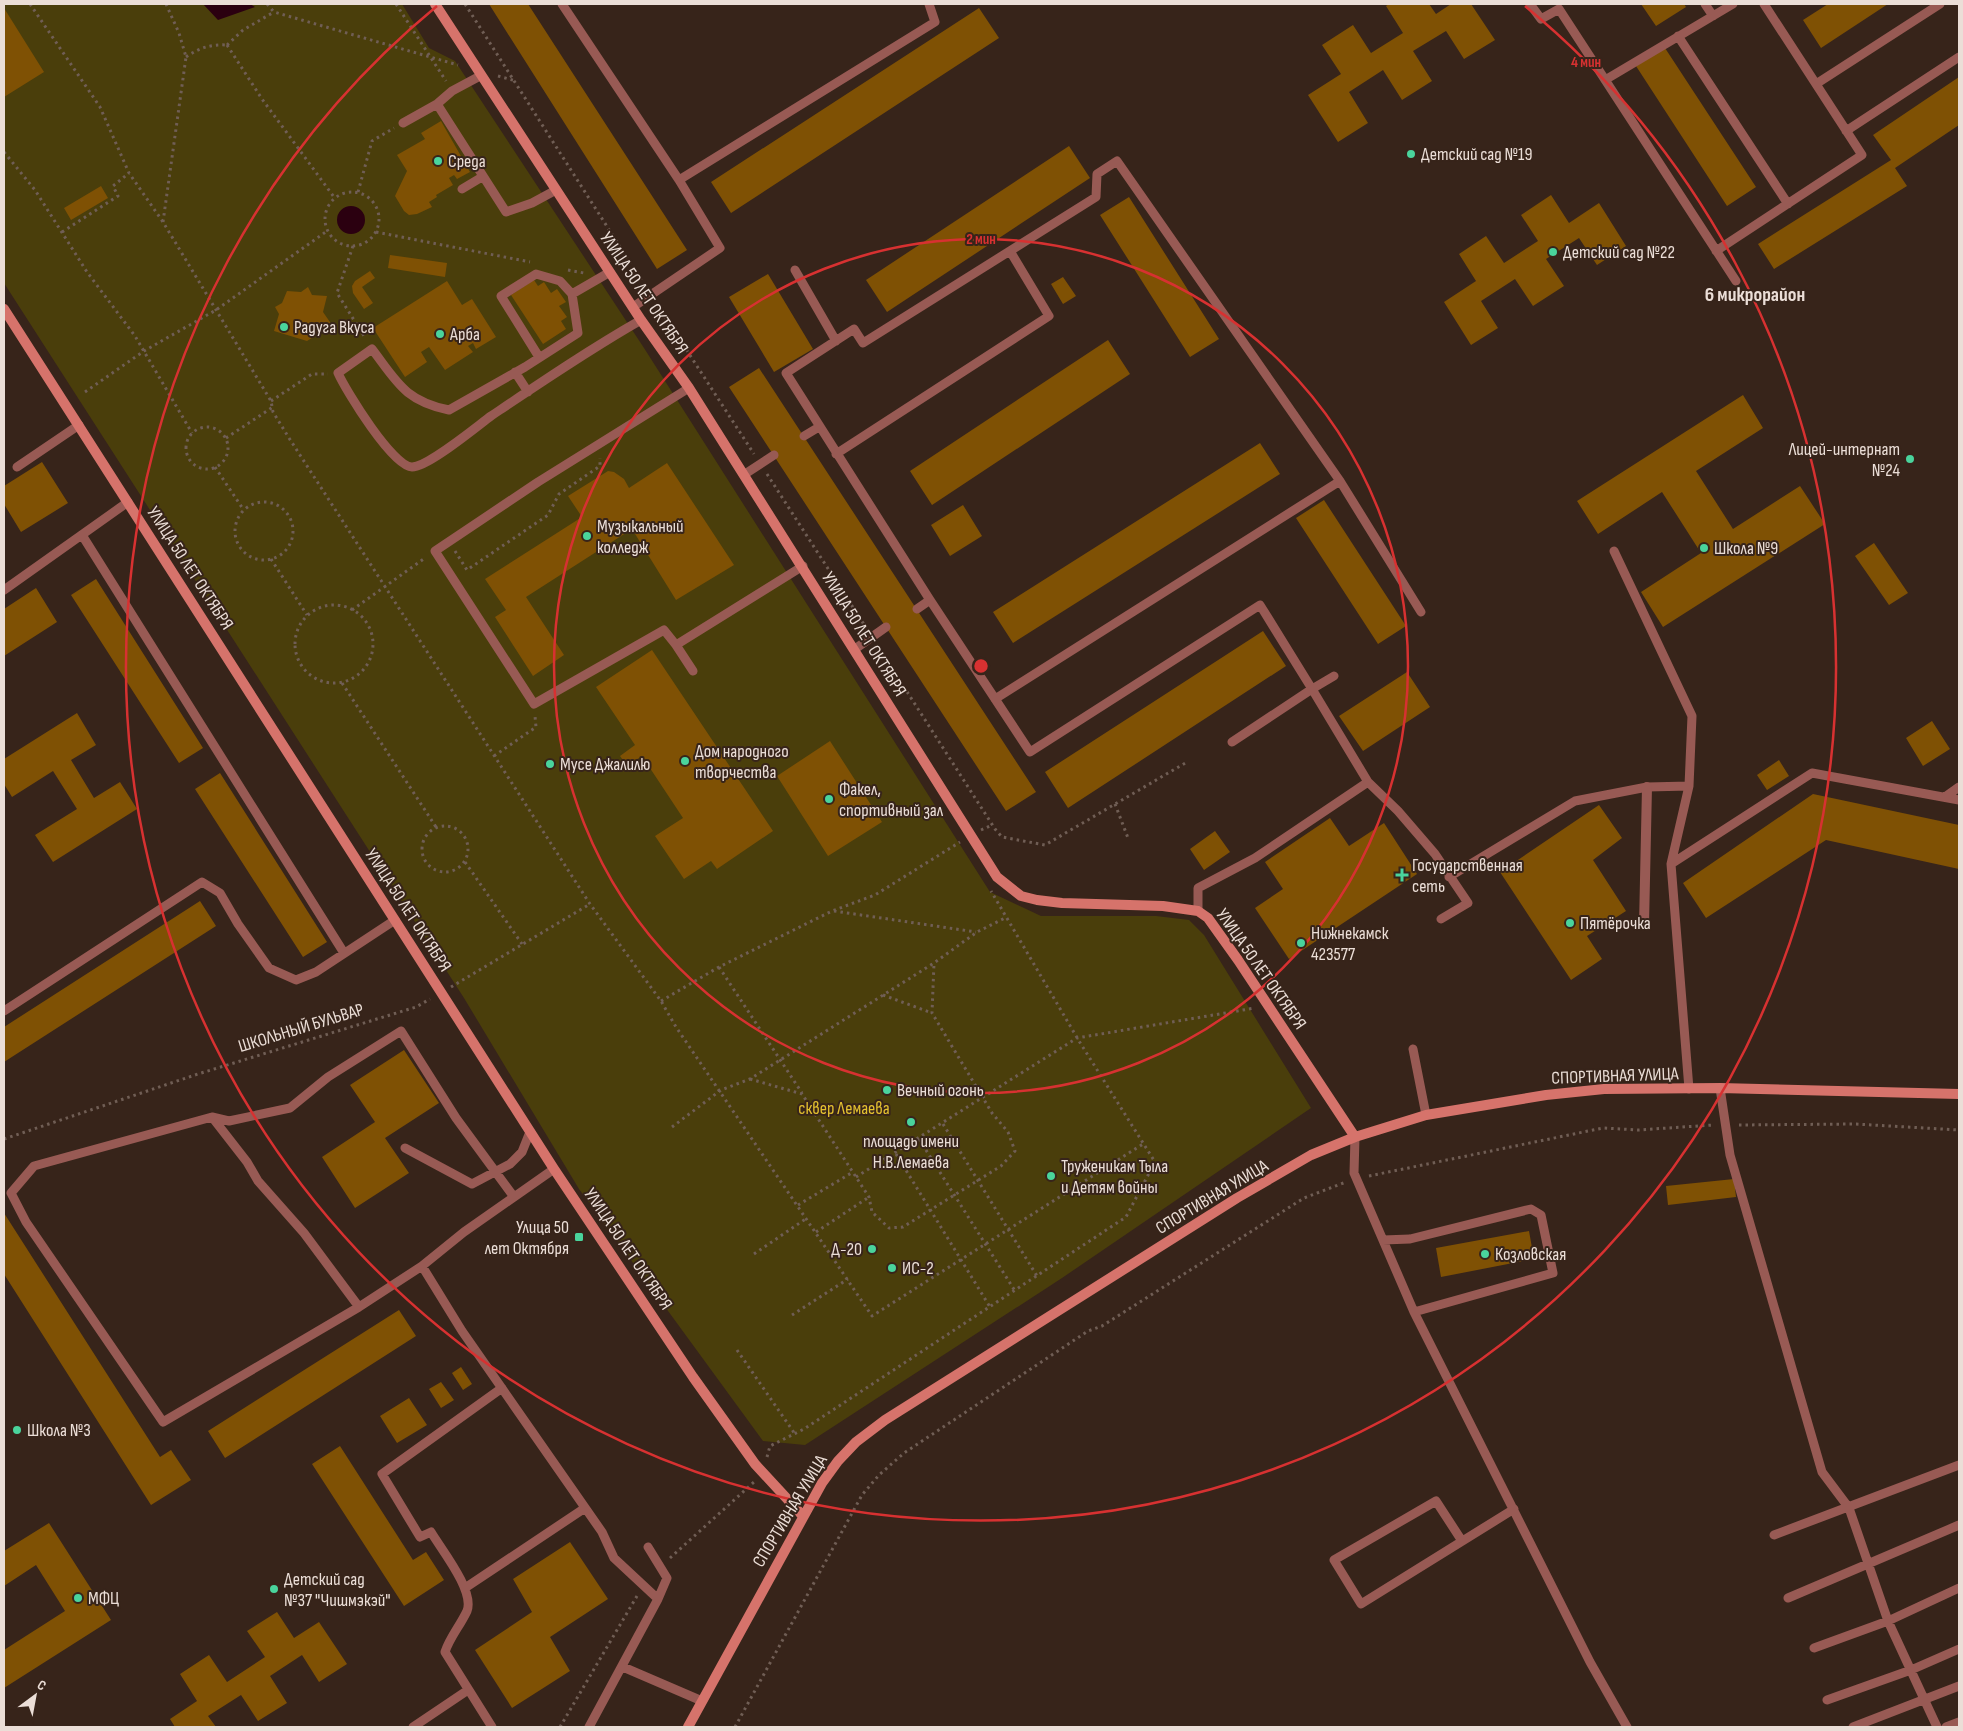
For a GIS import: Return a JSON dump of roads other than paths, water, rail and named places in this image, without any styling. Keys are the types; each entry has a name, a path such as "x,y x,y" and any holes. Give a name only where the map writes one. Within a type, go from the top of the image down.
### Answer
{"street":[{"name":"УЛИЦА 50 ЛЕТ ОКТЯБРЯ","path":"434,4 556,190 606,274 633,307 689,388 803,566 855,649 965,838 997,877 1021,896 1062,903 1163,906 1198,911 1208,918 1238,960 1355,1138"},
{"name":"УЛИЦА 50 ЛЕТ ОКТЯБРЯ","path":"4,310 554,1169 693,1377 763,1474 802,1514"},
{"path":"1644,926 1647,787"},
{"name":"СПОРТИВНАЯ УЛИЦА","path":"688,1727 802,1514 838,1461 856,1442 885,1420 1237,1198 1311,1155 1355,1138 1426,1115 1546,1095 1604,1090 1720,1088 1959,1094"}],"lane":[{"path":"562,4 679,180 720,248 633,307"},
{"path":"679,180 935,22 929,4"},
{"path":"1530,4 1541,20 1559,9 1736,281"},
{"path":"1705,4 1713,16"},
{"path":"1605,80 1732,4"},
{"path":"1716,251 1862,155 1764,4"},
{"path":"1816,84 1940,4"},
{"path":"1678,36 1788,204"},
{"path":"1846,131 1959,57"},
{"path":"403,123 437,104 452,91 479,74"},
{"path":"437,104 506,212 532,203 556,190"},
{"path":"1420,612 1340,481 1117,161 1097,174 1096,197 863,343 854,329 786,374 930,600 1030,752 1260,605 1368,782 1429,847 1468,903 1441,919"},
{"path":"462,190 482,177"},
{"path":"836,454 1049,316 1010,251"},
{"path":"795,270 836,341"},
{"path":"539,357 501,296 536,274 560,281 572,294 578,332 539,357 515,372 448,410 432,406 403,391 372,349 338,373 370,426 403,464 412,467 426,463 528,392 641,320"},
{"path":"572,294 606,274"},
{"path":"515,372 528,392"},
{"path":"689,388 538,482 435,551 534,704 664,630 693,671"},
{"path":"17,467 79,425"},
{"path":"804,436 819,427"},
{"path":"744,474 774,455"},
{"path":"995,699 1340,481"},
{"path":"4,590 128,502"},
{"path":"82,535 344,953"},
{"path":"1614,552 1692,716 1689,786 1671,864 1689,1089"},
{"path":"676,645 803,566"},
{"path":"917,609 930,600"},
{"path":"855,649 886,627"},
{"path":"1232,742 1334,676"},
{"path":"1671,864 1812,773 1959,800"},
{"path":"1198,911 1198,888 1255,858 1368,782"},
{"path":"1449,877 1575,801 1647,787 1689,786"},
{"path":"1945,797 1959,788"},
{"path":"4,1011 202,882 220,893 238,924 269,968 296,980 316,972 395,920"},
{"path":"514,1197 456,1118 401,1031 328,1078 290,1108 229,1121 212,1117 34,1166 12,1193 26,1222 163,1422 359,1307 422,1266 464,1232 514,1197 554,1169"},
{"path":"1413,1049 1426,1115"},
{"path":"1720,1088 1730,1155 1822,1472 1849,1508 1888,1621 1937,1727"},
{"path":"212,1117 247,1162 258,1181 304,1233 359,1307"},
{"path":"405,1148 472,1184 510,1164 522,1152 530,1132"},
{"path":"1355,1138 1354,1172 1356,1178 1414,1312 1590,1662 1628,1727"},
{"path":"1383,1240 1410,1239 1531,1209 1541,1215 1552,1273 1414,1312"},
{"path":"422,1266 462,1332 602,1532 614,1558 658,1599"},
{"path":"492,1727 445,1652 450,1637 468,1610 465,1588 431,1532 420,1537 382,1474 502,1388"},
{"path":"1774,1535 1959,1465"},
{"path":"1462,1541 1436,1500 1334,1560 1362,1604 1514,1509"},
{"path":"465,1588 585,1508"},
{"path":"1788,1598 1959,1526"},
{"path":"589,1727 623,1667 667,1578 648,1547"},
{"path":"1814,1648 1888,1621 1959,1588"},
{"path":"1827,1700 1911,1670 1959,1649"},
{"path":"623,1667 702,1701"},
{"path":"1853,1727 1959,1686"},
{"path":"413,1727 468,1690"},
{"path":"1946,1727 1959,1724"},
{"path":"1953,1727 1959,1724"}],"place":[{"name":"Детский сад №19","path":"1411,154"},
{"name":"Среда","path":"438,161"},
{"name":"Детский сад №22","path":"1553,252"},
{"name":"Радуга Вкуса","path":"284,327"},
{"name":"Арба","path":"440,334"},
{"name":"Лицей-интернат №24","path":"1910,459"},
{"name":"Музыкальный колледж","path":"587,536"},
{"name":"Школа №9","path":"1704,548"},
{"name":"Дом народного творчества","path":"685,761"},
{"name":"Мусе Джалилю","path":"550,764"},
{"name":"Факел, спортивный зал","path":"829,799"},
{"name":"Государственная сеть","path":"1402,875"},
{"name":"Пятёрочка","path":"1570,923"},
{"name":"Нижнекамск 423577","path":"1301,943"},
{"name":"Вечный огонь","path":"887,1090"},
{"name":"площадь имени Н.В.Лемаева","path":"911,1122"},
{"name":"Труженикам Тыла и Детям войны","path":"1051,1176"},
{"name":"Улица 50 лет Октября","path":"579,1237"},
{"name":"Д-20","path":"872,1249"},
{"name":"Козловская","path":"1485,1254"},
{"name":"ИС-2","path":"892,1268"},
{"name":"Школа №3","path":"17,1430"},
{"name":"Детский сад №37 \"Чишмэкэй\"","path":"274,1589"},
{"name":"МФЦ","path":"78,1598"}],"district":[{"name":"6 микрорайон","path":"1755,295"}],"park label":[{"name":"сквер Лемаева","path":"844,1108"}]}
